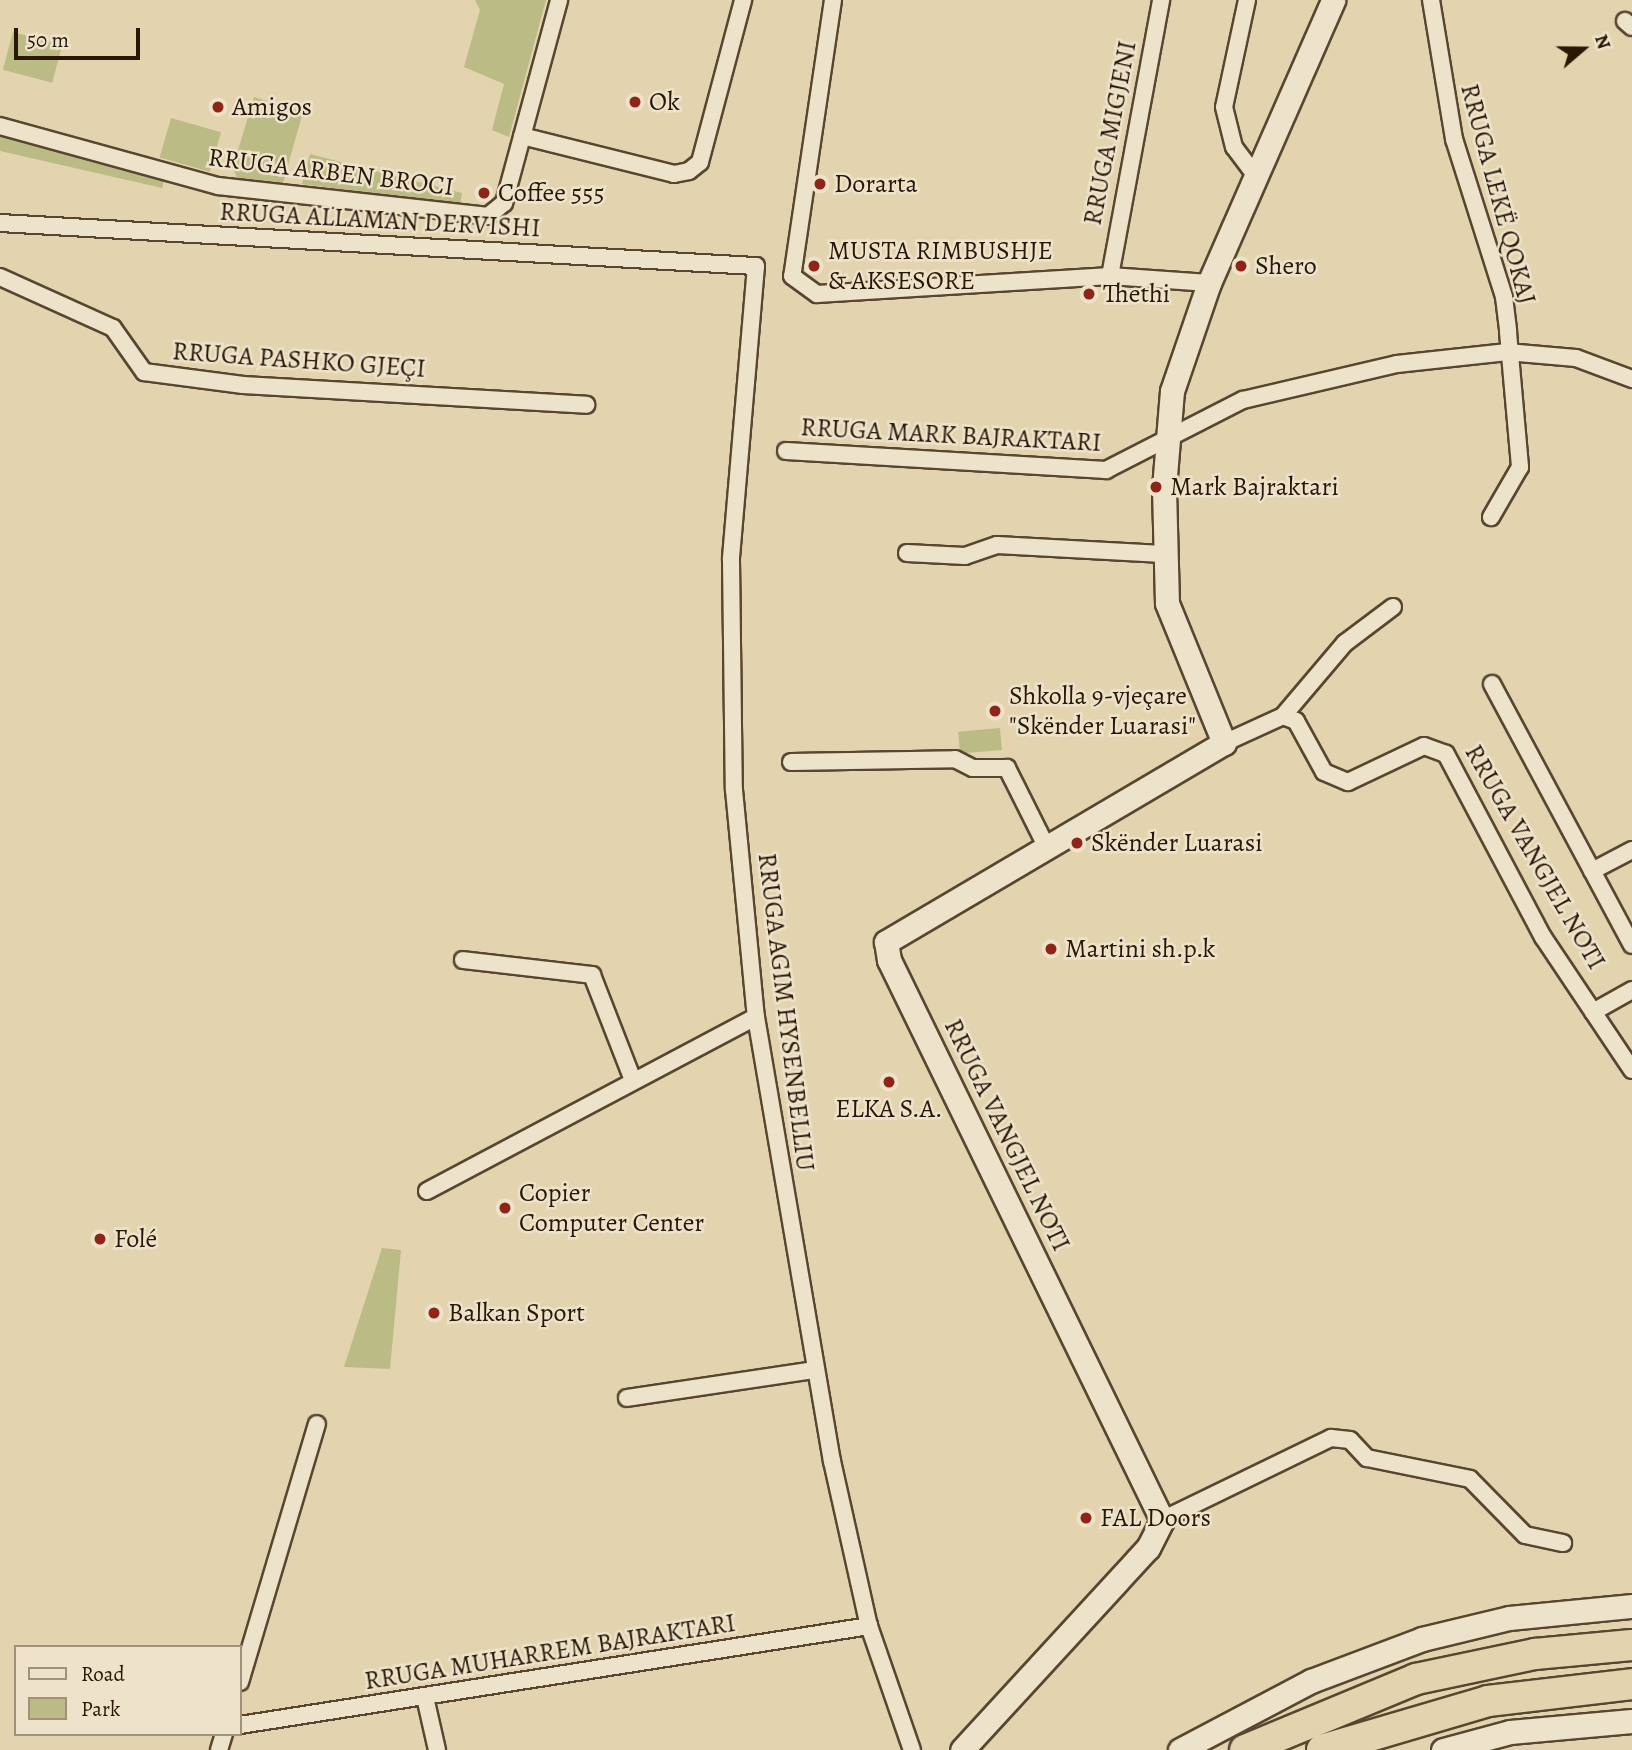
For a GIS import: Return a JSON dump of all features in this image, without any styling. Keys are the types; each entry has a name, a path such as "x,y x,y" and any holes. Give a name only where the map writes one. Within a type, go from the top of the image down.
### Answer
{"highway":[{"path":"1245,1750 1416,1679 1535,1654 1632,1645"},
{"path":"1322,1750 1488,1701 1632,1684"}],"main road":[{"path":"1224,743 1178,638 1163,554 1172,391 1209,283 1333,0"},
{"name":"RRUGA VANGJEL NOTI","path":"1162,1520 889,960 886,942 898,930 1224,743"},
{"path":"961,1750 1148,1548 1162,1520"},
{"path":"1180,1750 1311,1681 1422,1639 1509,1618 1632,1606"},
{"path":"1443,1750 1510,1732 1632,1721"}],"street":[{"name":"RRUGA ARBEN BROCI","path":"0,126 218,186 488,216 504,203 559,0"},
{"path":"522,136 674,174 690,171 699,162 743,0"},
{"path":"833,0 792,276 817,294 1110,276 1209,283"},
{"name":"RRUGA MIGJENI","path":"1110,276 1161,0"},
{"path":"1247,0 1224,107 1234,147 1257,178"},
{"name":"RRUGA LEKË QOKAJ","path":"1431,0 1454,139 1504,297 1507,352 1521,467 1491,517"},
{"name":"RRUGA ALLAMAN DERVISHI","path":"0,223 756,266"},
{"name":"RRUGA AGIM HYSENBELLIU","path":"756,266 731,560 734,790 756,1017 814,1370 869,1626 912,1750"},
{"name":"RRUGA PASHKO GJEÇI","path":"0,277 113,328 144,372 243,385 586,405"},
{"name":"RRUGA MARK BAJRAKTARI","path":"786,451 1106,470 1168,443 1216,410 1288,387 1479,350 1576,358 1632,379"},
{"path":"907,553 965,555 996,545 1079,554 1163,554"},
{"path":"1283,716 1345,643 1393,607"},
{"path":"1492,684 1632,945"},
{"name":"RRUGA VANGJEL NOTI","path":"1224,743 1283,716 1296,721 1324,772 1335,779 1359,778 1424,746 1446,754 1543,937 1632,1070"},
{"path":"791,762 955,759 973,768 1007,768 1045,844"},
{"path":"1592,871 1632,850"},
{"path":"463,960 592,975 633,1080"},
{"path":"1593,1012 1632,990"},
{"path":"427,1191 756,1017"},
{"path":"627,1398 814,1370"},
{"path":"242,1675 317,1424"},
{"path":"1162,1520 1331,1438 1350,1440 1367,1458 1470,1479 1525,1535 1563,1543"},
{"name":"RRUGA MUHARREM BAJRAKTARI","path":"242,1725 869,1626"},
{"path":"425,1696 437,1750"}],"green space":[{"path":"475,0 546,0 509,137 492,130 504,84 464,67 480,10"},
{"path":"13,32 62,45 52,83 3,70"},
{"path":"254,97 303,112 283,183 237,178 233,167"},
{"path":"171,118 221,132 210,172 160,157"},
{"path":"0,133 165,178 162,188 0,151"},
{"path":"310,154 462,193 460,205 302,184"},
{"path":"1000,728 1002,750 960,754 958,732"},
{"path":"382,1248 401,1250 390,1369 344,1367"}],"place":[{"name":"Ok","path":"635,102"},
{"name":"Amigos","path":"218,107"},
{"name":"Dorarta","path":"820,184"},
{"name":"Coffee 555","path":"484,193"},
{"name":"MUSTA RIMBUSHJE & AKSESORE","path":"814,266"},
{"name":"Shero","path":"1241,266"},
{"name":"Thethi","path":"1089,294"},
{"name":"Mark Bajraktari","path":"1156,487"},
{"name":"Shkolla 9-vjeçare \"Skënder Luarasi\"","path":"995,711"},
{"name":"Skënder Luarasi","path":"1077,843"},
{"name":"Martini sh.p.k","path":"1051,949"},
{"name":"ELKA S.A.","path":"889,1082"},
{"name":"Copier Computer Center","path":"505,1208"},
{"name":"Folé","path":"100,1239"},
{"name":"Balkan Sport","path":"434,1313"},
{"name":"FAL Doors","path":"1086,1518"}]}
